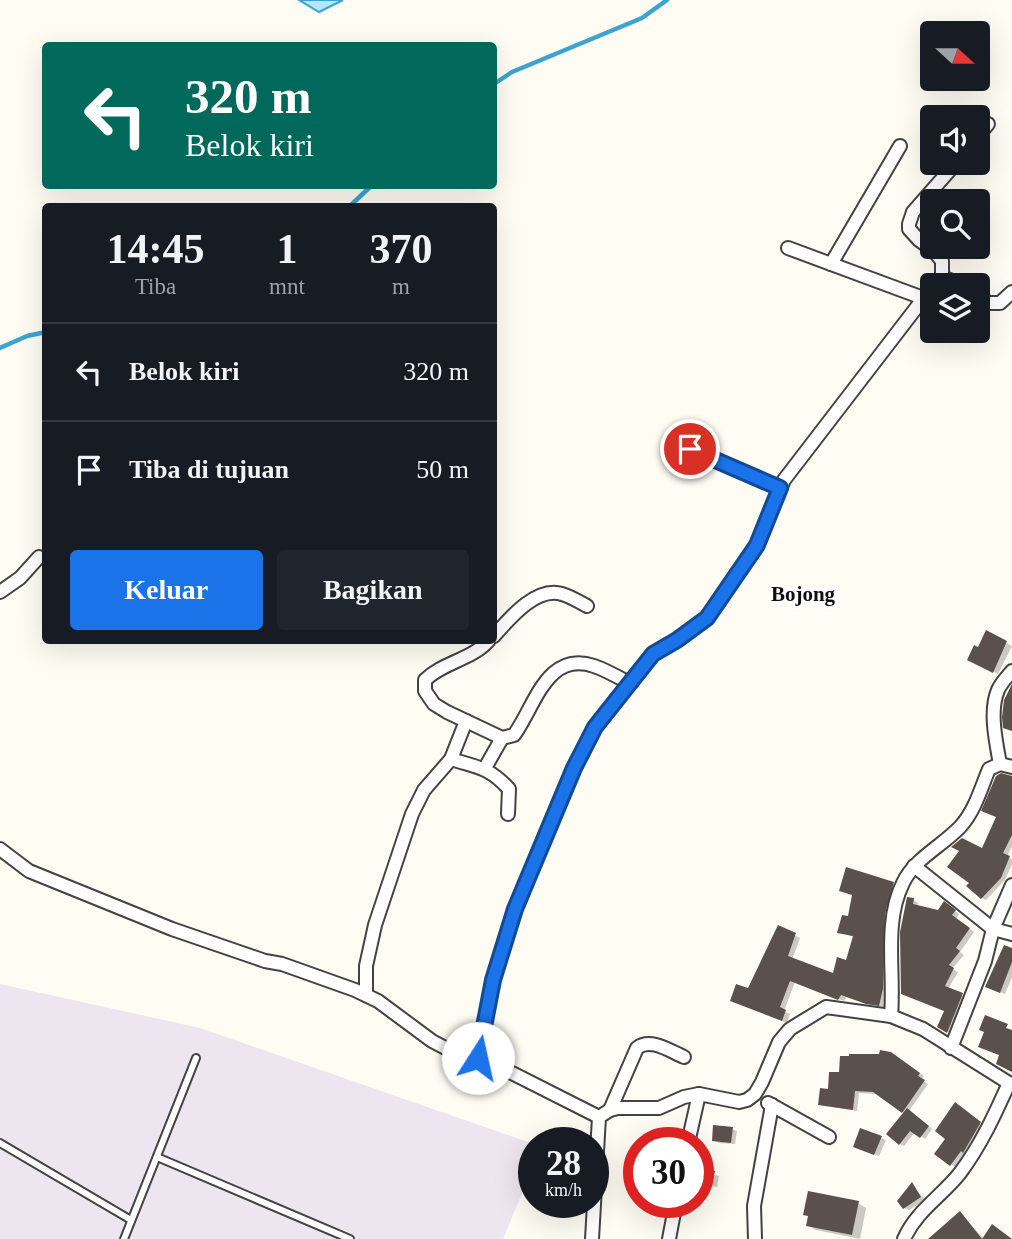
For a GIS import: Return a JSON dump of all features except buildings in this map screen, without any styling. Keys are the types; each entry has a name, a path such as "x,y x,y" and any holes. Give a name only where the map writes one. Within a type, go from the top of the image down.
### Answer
{"street":[{"path":"831,264 900,146"},
{"path":"939,273 942,261 909,229 909,224 913,212 945,175"},
{"path":"788,248 920,297"},
{"path":"990,303 1000,303 1012,292"},
{"path":"478,1058 493,980 507,933 536,856 595,727 653,654 707,618 757,545 780,488 800,458 920,302"},
{"path":"690,449 780,488"},
{"path":"0,592 20,578 39,557"},
{"path":"497,633 529,602 544,592 561,593 587,606"},
{"path":"486,644 481,650 433,672 425,680 425,691 434,704 502,737 514,735 556,669 569,663 592,665 629,683"},
{"path":"891,1016 892,921 902,883 914,866 962,825 974,805 989,769 1006,766 996,744 994,702 999,687 1012,671"},
{"path":"366,995 366,966 375,925 412,814 424,790 452,759 466,721"},
{"path":"485,768 502,737"},
{"path":"452,759 485,768 509,789 508,814"},
{"path":"0,849 29,870 172,929 265,961 282,964 366,995 399,1015 432,1041 453,1052 478,1058 604,1113 659,1108 684,1097 699,1094 739,1102 747,1100 755,1094 779,1042 790,1029 826,1007 891,1016 923,1029 1010,1084 979,1145 958,1175 924,1208 904,1239"},
{"path":"914,866 993,929 1012,934"},
{"path":"951,1048 985,961 993,929 1012,885"},
{"path":"592,1239 604,1113 637,1048 643,1043 684,1057"},
{"path":"692,1127 699,1094"},
{"path":"755,1094 829,1137"},
{"path":"755,1239 754,1206 772,1105"},
{"path":"669,1239 673,1218"}],"lane":[{"path":"124,1239 196,1058"},
{"path":"0,1143 131,1220"},
{"path":"156,1157 350,1239"}],"shaded area":[{"path":"0,984 200,1028 518,1138 518,1203 503,1239 0,1239"}],"water":[{"path":"299,0 343,0 319,12"}],"waterway":[{"path":"497,82 512,72 642,18 667,0"},
{"path":"353,203 368,189"},
{"path":"0,348 27,336 42,333"}],"district":[{"name":"Bojong","path":"803,594"}],"route":[{"path":"478,1058 493,980 515,909 574,768 595,727 653,654 696,628 707,618 750,559 780,488 690,449"}]}
